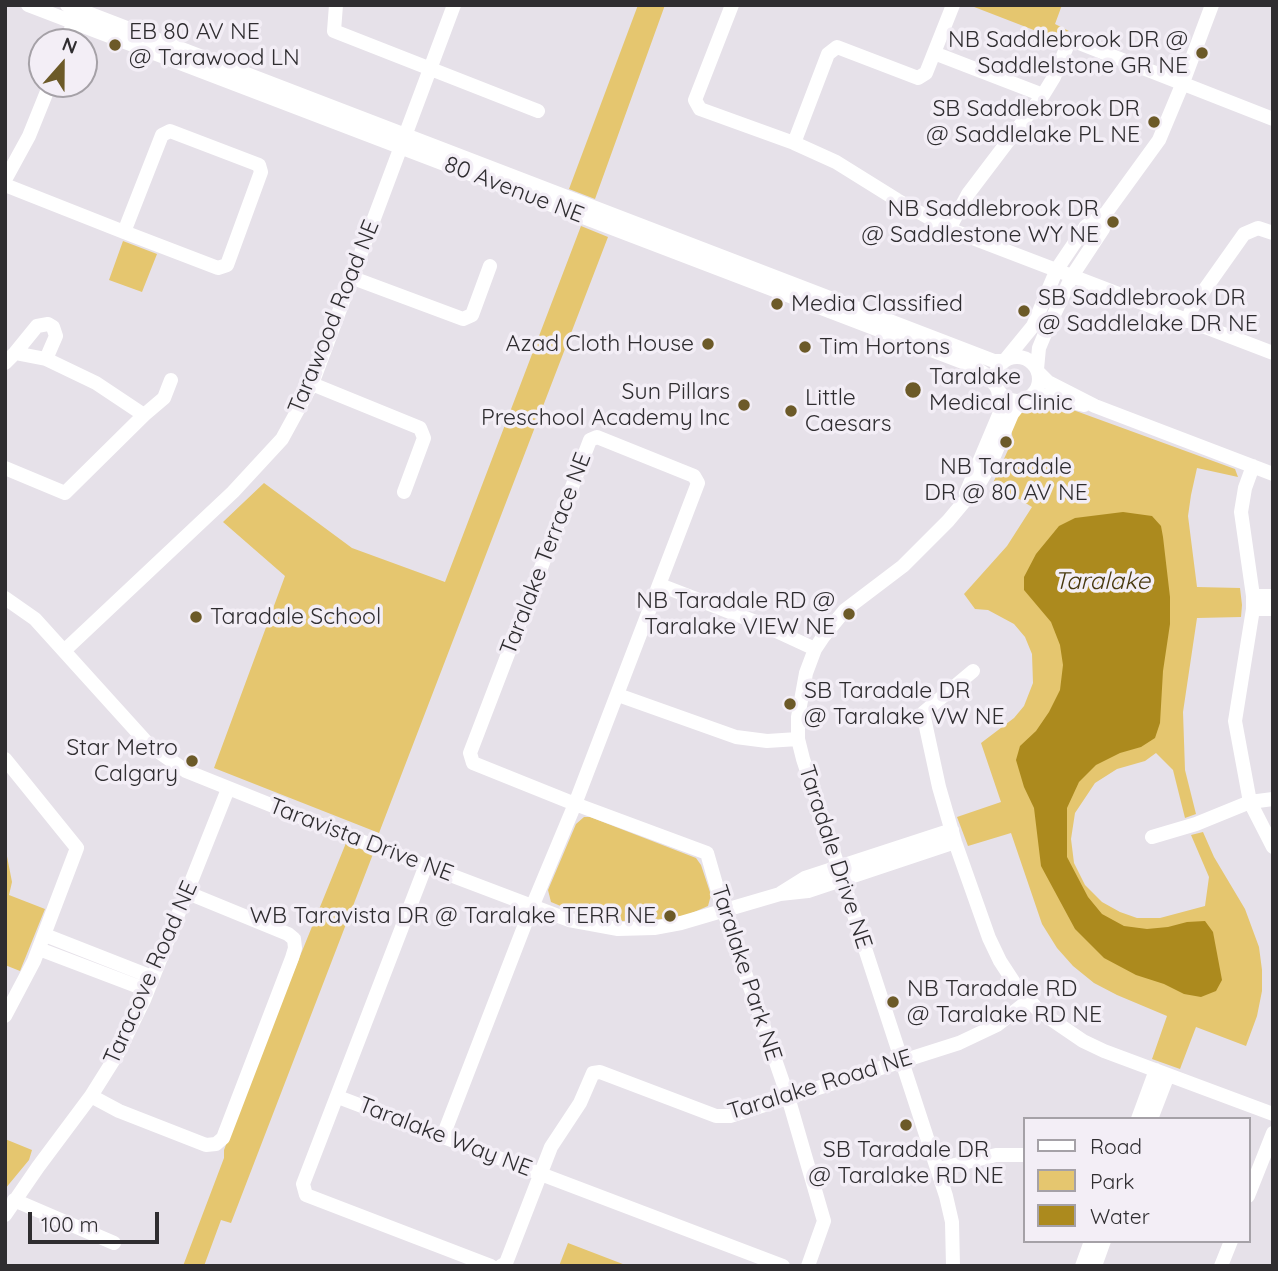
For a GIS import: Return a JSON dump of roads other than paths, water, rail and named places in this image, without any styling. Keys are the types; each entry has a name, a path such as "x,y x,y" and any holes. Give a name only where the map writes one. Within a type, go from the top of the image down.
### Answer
{"street":[{"name":"80 Avenue NE","path":"27,5 75,11 403,140 973,366 989,377 997,387"},
{"path":"336,5 334,31 538,111"},
{"name":"Tarawood Road NE","path":"65,650 250,475 282,439 312,384 454,5"},
{"path":"732,5 695,100 700,109 836,162 949,229 1273,354"},
{"path":"794,144 828,54 837,47 918,78 926,73 953,5"},
{"path":"1095,406 1075,405 1042,395 1012,400 1003,396 997,387 996,372 1033,326 1057,270 1086,226 1106,213 1159,140 1212,5"},
{"path":"70,28 75,11"},
{"path":"949,229 968,194 1043,95 1054,78 1068,44 1073,41 1273,119"},
{"path":"934,53 1043,95"},
{"path":"5,180 29,136 44,98"},
{"path":"5,186 124,232 218,268 227,265 261,172 259,165 170,131 162,135 124,232"},
{"name":"80 Avenue NE","path":"403,140 994,361 1005,360"},
{"path":"1025,399 1036,390 1038,383 1039,348 1072,276 1103,229 1106,213"},
{"path":"1187,321 1193,306 1244,234 1258,228 1273,233"},
{"path":"353,278 463,318 472,315 490,266"},
{"path":"10,358 37,326 48,324 53,327 56,336 46,359"},
{"path":"1005,360 1020,357 1027,359 1048,382 1095,406 1273,474"},
{"path":"10,358 46,359 96,383 144,415"},
{"path":"5,468 65,493 164,398 171,380"},
{"path":"312,384 420,428 424,438 404,492"},
{"name":"Taradale Drive NE","path":"963,501 1001,410 997,387"},
{"name":"Taradale Drive NE","path":"953,1266 952,1222 938,1169 798,739 801,695 815,649 845,610 902,566 948,521 979,484 1012,414 1025,399"},
{"name":"Taralake Terrace NE","path":"443,1136 533,905 575,804 618,695 698,483 694,476 597,437 590,440 470,753 473,763 575,804"},
{"path":"1253,466 1245,488 1241,512 1253,603 1235,721 1250,802 1273,847"},
{"path":"660,584 815,649"},
{"path":"1253,603 1273,596"},
{"name":"Taravista Drive NE","path":"5,598 35,619 149,745 186,771 569,920 618,929 654,928 724,912 780,894 805,878 840,874 954,836"},
{"path":"1253,603 1273,609"},
{"path":"973,671 923,713 939,787 954,836 989,938 1000,961 1028,1001 1083,1041 1273,1114"},
{"path":"618,695 736,737 767,741 798,739"},
{"path":"5,759 76,848 42,942 5,1016"},
{"name":"Taracove Road NE","path":"5,1215 91,1096 118,1053 188,892 228,789"},
{"path":"1152,837 1196,824 1250,802 1273,799"},
{"name":"Taralake Park NE","path":"575,804 707,853 724,912 788,1097 824,1221 808,1266"},
{"name":"Taralake Way NE","path":"426,865 338,1097 783,1266"},
{"path":"91,1096 119,1111 206,1145 216,1144 223,1138 292,958 294,939 288,934 188,892"},
{"path":"42,942 149,984"},
{"name":"Taralake Road NE","path":"541,1173 551,1147 580,1103 593,1073 600,1072 723,1117 902,1062 979,1034 997,1025 1028,1001"},
{"path":"1139,1117 1162,1073"},
{"path":"1151,1117 1162,1073"},
{"path":"338,1097 303,1184 306,1195 491,1266"},
{"path":"1250,1191 1273,1133"},
{"path":"938,1169 996,1155 1023,1155"},
{"path":"501,1266 506,1263 541,1173"},
{"path":"14,1200 114,1243"},
{"path":"1082,1266 1090,1243"},
{"path":"1095,1266 1103,1243"},
{"path":"1221,1266 1229,1243"}],"water":[{"name":"Taralake","path":"1123,512 1152,516 1161,526 1163,537 1170,597 1170,624 1163,671 1160,723 1155,738 1141,747 1120,753 1096,765 1079,782 1067,808 1067,857 1088,897 1102,914 1124,926 1147,929 1205,921 1213,932 1222,980 1216,991 1201,997 1184,994 1136,975 1104,958 1075,929 1041,866 1034,808 1016,760 1020,746 1036,731 1060,690 1063,665 1060,645 1051,622 1024,590 1024,577 1036,554 1059,526 1075,518"}],"place":[{"name":"EB 80 AV NE @ Tarawood LN","path":"115,45"},
{"name":"NB Saddlebrook DR @ Saddlelstone GR NE","path":"1202,53"},
{"name":"SB Saddlebrook DR @ Saddlelake PL NE","path":"1154,122"},
{"name":"NB Saddlebrook DR @ Saddlestone WY NE","path":"1113,222"},
{"name":"Media Classified","path":"777,304"},
{"name":"SB Saddlebrook DR @ Saddlelake DR NE","path":"1024,311"},
{"name":"Azad Cloth House","path":"708,344"},
{"name":"Tim Hortons","path":"805,347"},
{"name":"Taralake Medical Clinic","path":"913,390"},
{"name":"Sun Pillars Preschool Academy Inc","path":"744,405"},
{"name":"Little Caesars","path":"791,411"},
{"name":"NB Taradale DR @ 80 AV NE","path":"1006,442"},
{"name":"NB Taradale RD @ Taralake VIEW NE","path":"849,614"},
{"name":"Taradale School","path":"196,617"},
{"name":"SB Taradale DR @ Taralake VW NE","path":"790,704"},
{"name":"Star Metro Calgary","path":"192,761"},
{"name":"WB Taravista DR @ Taralake TERR NE","path":"670,916"},
{"name":"NB Taradale RD @ Taralake RD NE","path":"893,1002"},
{"name":"SB Taradale DR @ Taralake RD NE","path":"906,1125"}]}
